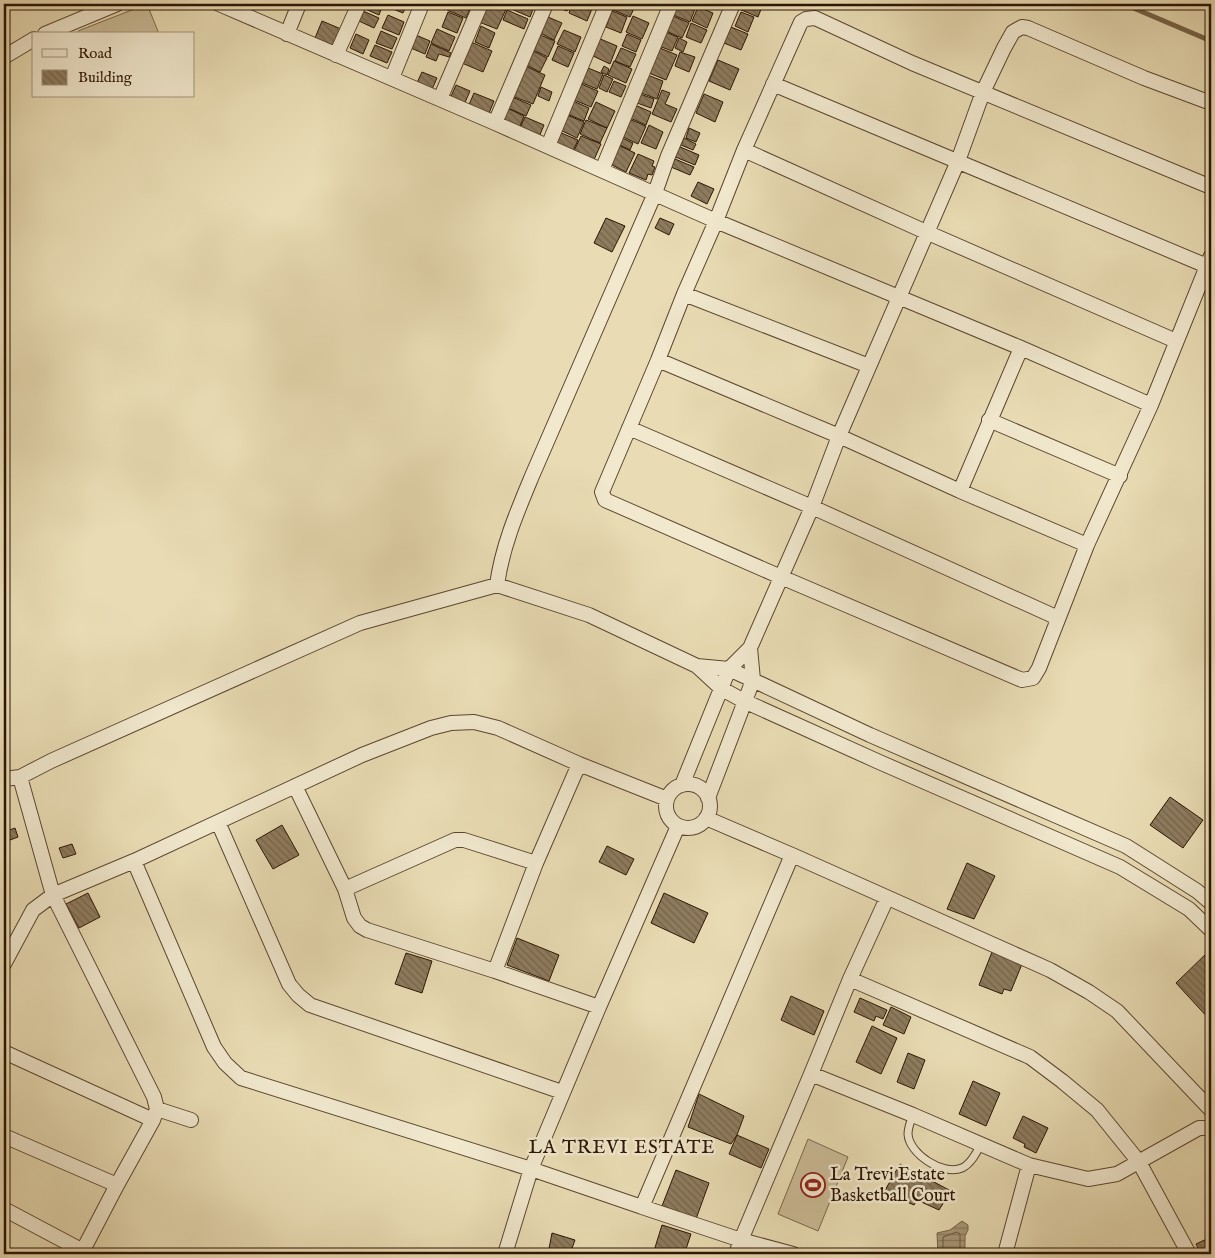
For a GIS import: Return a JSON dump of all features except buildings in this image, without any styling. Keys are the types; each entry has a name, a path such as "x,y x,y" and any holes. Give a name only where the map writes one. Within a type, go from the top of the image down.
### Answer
{"street":[{"path":"50,32 117,4"},
{"path":"219,4 234,7 336,56 392,78 716,221 1021,348 1151,405"},
{"path":"287,34 299,4"},
{"path":"336,56 359,4"},
{"path":"392,78 422,4"},
{"path":"440,99 481,4"},
{"path":"495,123 546,4"},
{"path":"548,146 607,4"},
{"path":"602,170 671,4"},
{"path":"497,585 500,561 522,500 655,193 668,156 733,4"},
{"path":"773,84 958,162 1209,261 1151,405 1088,546 1039,668 1033,678 1022,680 605,500 602,492 604,484 658,360 744,150 773,84 801,22 812,17 912,63 1211,187"},
{"path":"682,784 729,669 750,648 812,507 839,436 926,232 958,162 983,92 1013,32 1022,27 1028,28 1144,78 1211,103"},
{"path":"4,57 32,40"},
{"path":"744,150 1176,341"},
{"path":"684,294 869,366"},
{"path":"960,491 1021,348"},
{"path":"658,360 839,436 1088,546"},
{"path":"989,420 1120,476"},
{"path":"629,428 812,507 1058,618"},
{"path":"4,779 20,777 51,761 360,622 497,585 589,615 697,666 722,688 744,701 1120,867 1189,909 1211,930"},
{"path":"708,798 753,680 750,648"},
{"path":"697,666 729,669 870,735 1126,846 1197,891 1211,903"},
{"path":"4,964 33,910 53,895 134,861 362,754 431,728 451,723 474,722 498,728 579,764 666,799"},
{"path":"495,971 536,863 579,764"},
{"path":"4,1209 82,1252 155,1115 154,1097 53,895 20,777"},
{"path":"682,784 692,784 702,789 708,798 710,808 706,818 699,826 688,829 678,826 670,819 666,809 666,799 672,790 682,784"},
{"path":"295,786 345,889 354,918 360,926 367,930 599,1007"},
{"path":"706,818 1050,970 1089,992 1117,1011 1211,1108 1205,1128 1117,1174 1088,1179 1028,1165 913,1115 811,1074"},
{"path":"218,822 289,984 310,1005 562,1092"},
{"path":"505,1254 531,1169 562,1092 678,826"},
{"path":"345,889 455,840 464,840 536,863"},
{"path":"1120,867 1126,846"},
{"path":"642,1207 792,855"},
{"path":"134,861 214,1047 225,1063 241,1078 531,1169 741,1240 793,1254"},
{"path":"736,1254 850,979 887,898"},
{"path":"850,979 1030,1057 1096,1110 1139,1162 1189,1254"},
{"path":"4,1052 155,1115 191,1120"},
{"path":"4,1136 117,1184"},
{"path":"1005,1254 1028,1165"}],"lane":[{"path":"913,1115 908,1133 912,1148 927,1161 942,1168 955,1170 964,1167 976,1155 981,1144"}],"shaded area":[{"path":"147,4 158,32 78,32"},
{"name":"La Trevi Estate Basketball Court","path":"808,1139 848,1157 818,1231 778,1214"}],"water":[{"path":"962,1221 968,1225 965,1236 965,1254 938,1254 937,1233 950,1230"}],"waterway":[{"path":"1124,4 1211,41"}],"place":[{"name":"La Trevi Estate Basketball Court","path":"813,1185"}],"district":[{"name":"LA TREVI ESTATE","path":"622,1148"}]}
